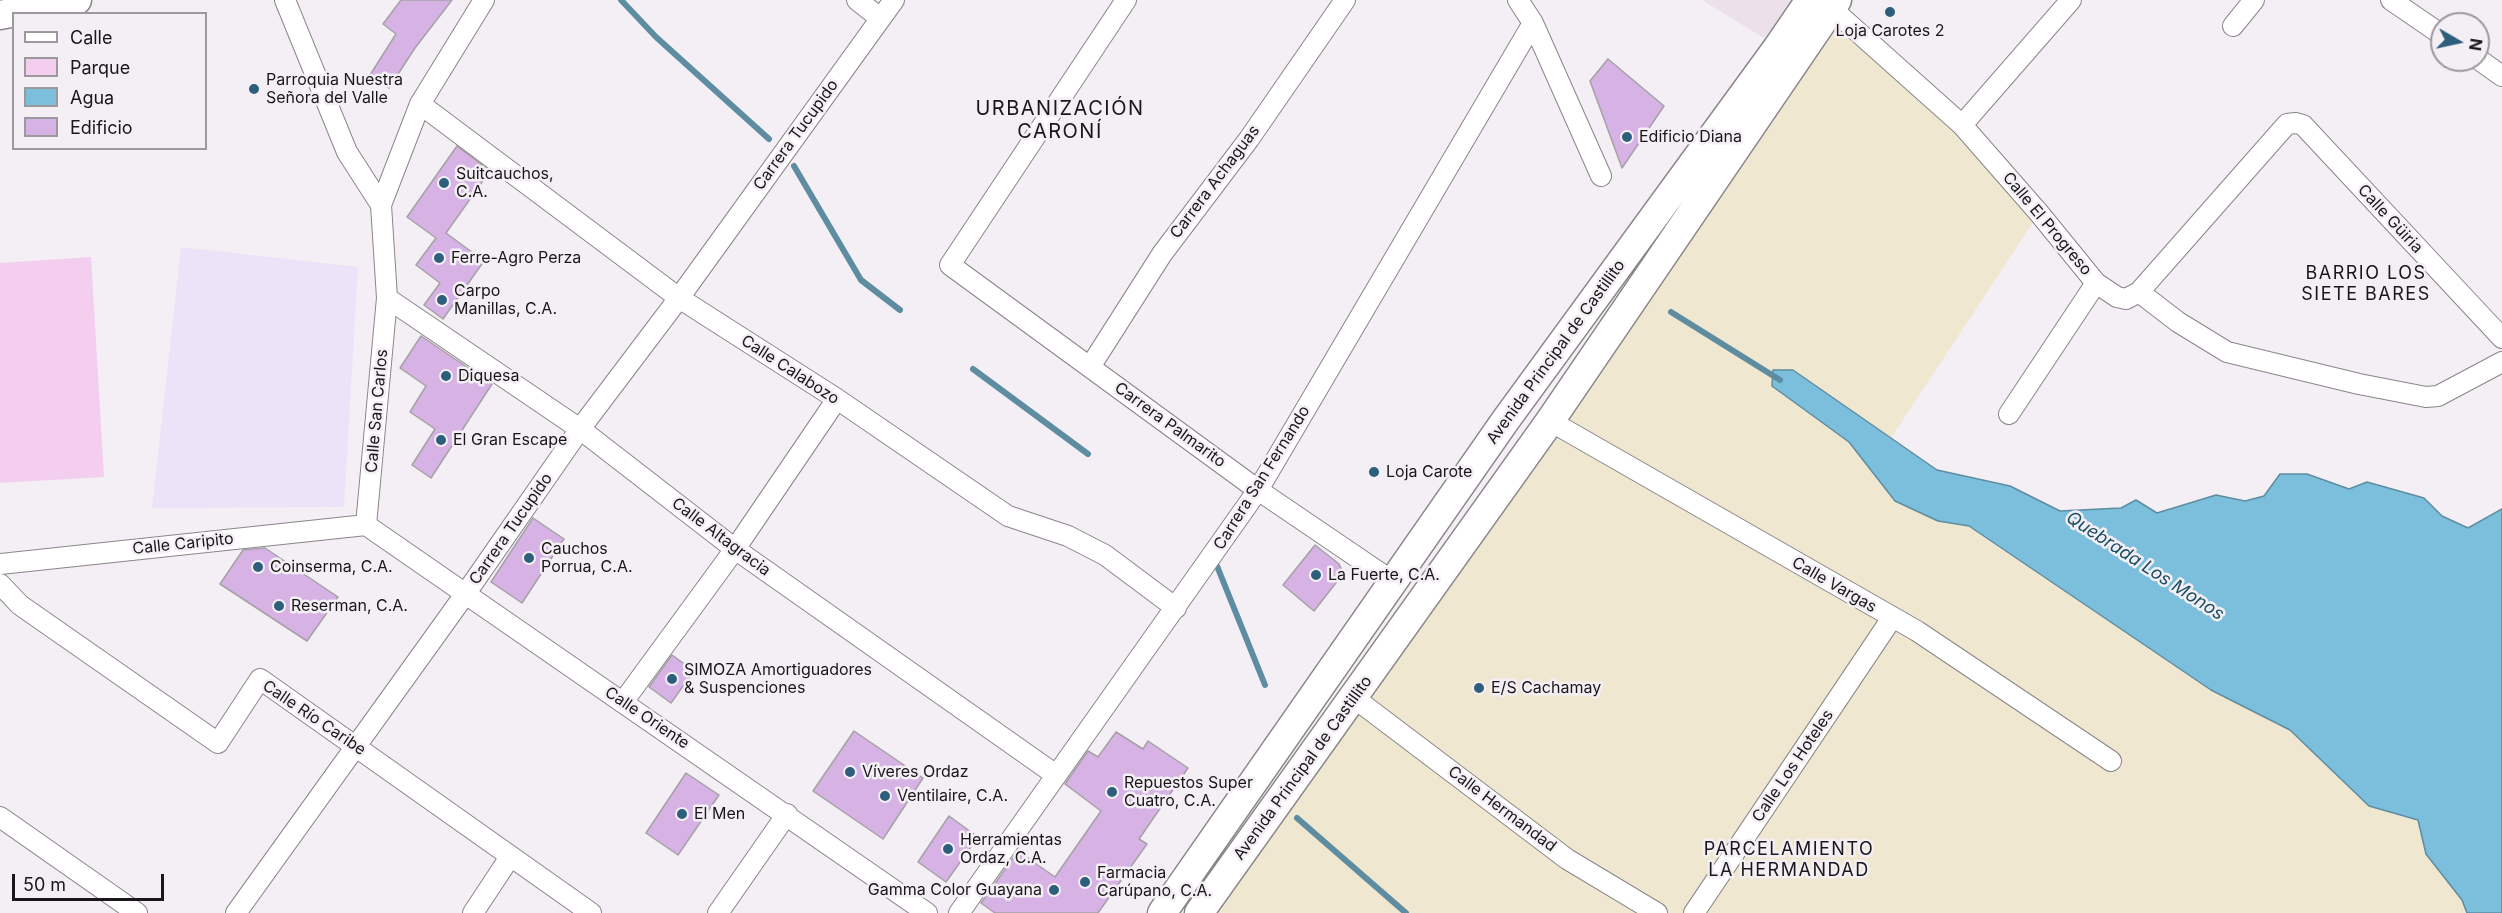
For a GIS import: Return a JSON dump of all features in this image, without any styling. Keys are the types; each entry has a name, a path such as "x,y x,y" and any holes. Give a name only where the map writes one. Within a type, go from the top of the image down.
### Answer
{"main road":[{"path":"15,12 77,0"},
{"name":"Avenida Principal de Castillito","path":"1199,913 1550,421 1826,3"},
{"name":"Avenida Principal de Castillito","path":"1162,913 1505,421 1778,47 1826,3"}],"street":[{"path":"285,0 347,152 381,205"},
{"path":"381,205 420,104 484,0"},
{"path":"857,0 880,18"},
{"name":"Carrera Tucupido","path":"236,913 466,593 580,429 679,298 894,0"},
{"name":"Carrera Palmarito","path":"1126,0 950,264 1258,490 1392,581"},
{"name":"Carrera Achaguas","path":"1089,367 1162,254 1249,139 1345,0"},
{"path":"1518,0 1533,23 1601,176"},
{"path":"1962,125 2071,0"},
{"path":"2233,26 2254,0"},
{"path":"2391,0 2430,27"},
{"name":"Calle El Progreso","path":"1826,3 1962,125 2039,213 2096,283 2122,299 2139,292"},
{"name":"Carrera San Fernando","path":"959,913 1258,490 1533,23"},
{"name":"Calle Calabozo","path":"420,104 679,298 837,399 1008,516 1068,536 1105,555 1176,608"},
{"name":"Calle Güiria","path":"2139,292 2287,124 2303,125 2502,338"},
{"name":"Calle San Carlos","path":"366,525 387,298 381,205"},
{"path":"2009,414 2096,283"},
{"path":"2139,292 2178,322 2228,352 2370,387 2433,398 2502,362"},
{"name":"Calle Altagracia","path":"387,298 580,429 735,549 1056,775"},
{"path":"623,702 735,549 837,399"},
{"name":"Calle Vargas","path":"1550,421 1917,632 2111,762"},
{"name":"Calle Caripito","path":"0,564 366,525"},
{"name":"Calle Oriente","path":"366,525 927,913"},
{"name":"Calle Río Caribe","path":"0,584 20,605 218,743 260,679 591,913"},
{"name":"Calle Los Hoteles","path":"1694,913 1892,618"},
{"name":"Calle Hermandad","path":"1353,697 1567,859 1657,913"},
{"path":"718,913 787,814"},
{"path":"0,817 137,913"},
{"path":"473,913 510,857"}],"shaded area":[{"path":"1702,0 1810,0 1778,47"},
{"path":"1829,11 1900,72 2038,215 1891,438 1793,370 1772,386 1849,442 1895,501 1938,521 1969,526 2211,690 2290,730 2369,806 2418,820 2426,854 2462,900 2467,913 1195,913"},
{"path":"181,247 358,267 344,507 152,508"}],"green space":[{"path":"91,257 104,477 0,483 0,263"}],"water":[{"path":"1773,370 1793,370 1937,470 2010,486 2060,511 2121,508 2136,500 2157,513 2216,495 2245,501 2264,496 2280,474 2307,474 2349,489 2367,482 2424,498 2442,516 2468,528 2502,509 2502,913 2467,913 2462,900 2426,854 2418,820 2369,806 2290,730 2211,690 1969,526 1938,521 1895,501 1849,442 1772,386"}],"building":[{"path":"401,0 452,0 415,48 389,88 370,75 396,34 383,24"},
{"name":"Edificio Diana","path":"1608,59 1664,106 1622,168 1590,81"},
{"path":"457,146 490,171 446,233 484,261 443,319 424,305 440,283 416,265 436,238 407,217"},
{"path":"421,336 492,384 431,478 412,465 435,429 410,412 426,386 400,368"},
{"name":"Cauchos Porrua, C.A.","path":"533,518 564,539 522,603 491,582"},
{"name":"La Fuerte, C.A.","path":"1315,545 1339,564 1342,571 1339,579 1314,611 1283,585"},
{"name":"Reserman, C.A.","path":"265,548 338,597 307,641 220,584 243,550"},
{"name":"SIMOZA Amortiguadores & Suspenciones","path":"672,655 694,671 671,703 649,687"},
{"path":"854,731 923,778 883,839 813,791"},
{"path":"1116,732 1143,749 1148,741 1188,768 1139,839 1147,844 1098,913 995,913 981,903 1018,851 1055,877 1101,811 1065,784 1088,751 1098,757"},
{"name":"El Men","path":"686,773 719,795 678,855 646,833"},
{"name":"Herramientas Ordaz, C.A.","path":"949,816 978,837 946,882 918,862"}],"waterway":[{"path":"621,0 656,37 769,139"},
{"path":"794,166 861,280 900,310"},
{"name":"Quebrada Los Monos","path":"1671,312 1780,380"},
{"path":"973,369 1088,454"},
{"path":"1217,566 1265,685"},
{"path":"1297,818 1406,913"}],"place":[{"name":"Loja Carotes 2","path":"1890,12"},
{"name":"Parroquia Nuestra Señora del Valle","path":"254,89"},
{"name":"Edificio Diana","path":"1627,137"},
{"name":"Suitcauchos, C.A.","path":"444,183"},
{"name":"Ferre-Agro Perza","path":"439,258"},
{"name":"Carpo Manillas, C.A.","path":"442,300"},
{"name":"Diquesa","path":"446,376"},
{"name":"El Gran Escape","path":"441,440"},
{"name":"Loja Carote","path":"1374,472"},
{"name":"Cauchos Porrua, C.A.","path":"529,558"},
{"name":"Coinserma, C.A.","path":"258,567"},
{"name":"La Fuerte, C.A.","path":"1316,575"},
{"name":"Reserman, C.A.","path":"279,606"},
{"name":"SIMOZA Amortiguadores & Suspenciones","path":"672,679"},
{"name":"E/S Cachamay","path":"1479,688"},
{"name":"Víveres Ordaz","path":"850,772"},
{"name":"Repuestos Super Cuatro, C.A.","path":"1112,792"},
{"name":"Ventilaire, C.A.","path":"885,796"},
{"name":"El Men","path":"682,814"},
{"name":"Herramientas Ordaz, C.A.","path":"948,849"},
{"name":"Farmacia Carúpano, C.A.","path":"1085,882"},
{"name":"Gamma Color Guayana","path":"1054,890"}],"district":[{"name":"URBANIZACIÓN CARONÍ","path":"1060,120"},
{"name":"BARRIO LOS SIETE BARES","path":"2366,284"},
{"name":"PARCELAMIENTO LA HERMANDAD","path":"1789,860"}]}
